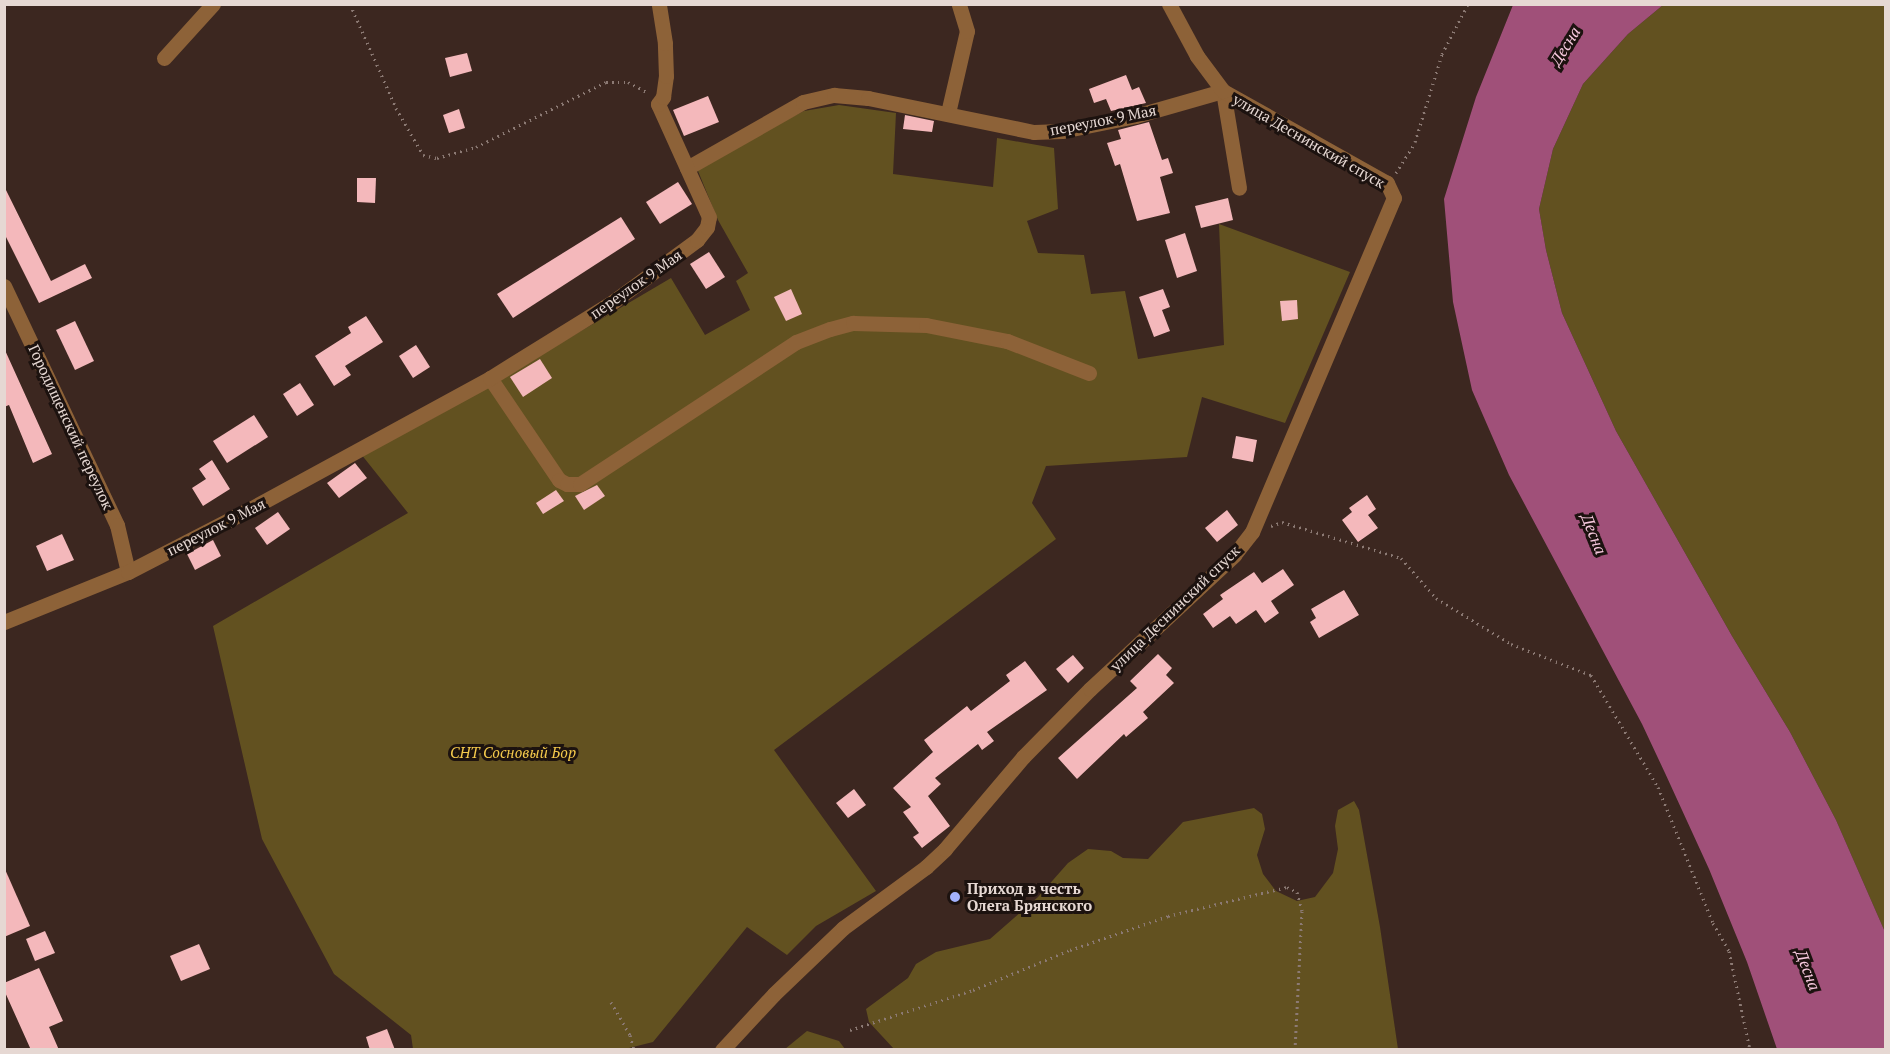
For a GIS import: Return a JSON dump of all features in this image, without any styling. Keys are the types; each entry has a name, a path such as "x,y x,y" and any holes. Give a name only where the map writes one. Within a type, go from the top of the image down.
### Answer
{"street":[{"path":"164,58 213,4"},
{"path":"659,4 665,43 666,76 663,97 658,104 687,168"},
{"path":"948,113 968,31 959,4"},
{"name":"улица Деснинский спуск","path":"722,1050 774,994 843,928 926,867 945,849 1031,749 1090,689 1234,555 1252,532 1394,198 1388,183 1223,92 1197,56 1169,4"},
{"path":"1223,92 1239,188"},
{"name":"переулок 9 Мая","path":"4,622 128,572 250,509 490,378 614,301 697,240 707,227 709,218 687,168 803,102 834,95 868,98 1034,132 1062,131 1135,116 1223,92"},
{"name":"Городищенский переулок","path":"4,285 117,525 128,572"},
{"path":"490,378 559,480 567,484 580,484 796,342 854,323 926,325 1007,341 1089,373"}],"path":[{"path":"350,4 396,108 423,154 437,158 476,147 606,82 628,82 644,88 658,104"},
{"path":"1388,183 1402,165 1414,142 1442,54 1468,4"},
{"path":"1252,532 1282,522 1401,558 1436,598 1511,644 1592,675 1658,787 1713,923 1729,951 1750,1050"},
{"path":"850,1030 973,990 1070,950 1168,916 1287,887 1297,892 1302,911 1295,1050"},
{"path":"612,1002 630,1035 634,1050"}],"green space":[{"path":"1663,5 1885,5 1885,932 1836,820 1790,732 1732,636 1616,431 1562,313 1546,250 1539,209 1553,149 1583,84 1628,34"},
{"name":"СНТ Сосновый Бор","path":"839,105 896,113 893,174 993,187 997,138 1054,148 1058,209 1027,221 1038,253 1084,255 1091,294 1125,291 1138,359 1224,345 1219,224 1350,272 1285,423 1202,397 1187,457 1046,466 1032,503 1056,539 774,750 876,891 816,926 787,955 747,927 653,1042 621,1050 413,1049 411,1035 334,974 262,839 213,626 408,513 361,454 435,417 671,278 705,335 750,310 736,281 748,273 718,220 698,171 707,159 804,111"},
{"path":"1354,801 1359,810 1380,927 1398,1049 894,1049 869,1022 866,1009 908,978 916,964 936,952 990,939 1038,897 1068,863 1088,849 1111,851 1123,858 1148,859 1183,822 1254,808 1262,814 1265,829 1257,855 1263,874 1276,891 1297,901 1315,897 1333,873 1338,849 1335,826 1338,810"},
{"path":"807,1031 839,1041 845,1049 785,1049"}],"water":[{"name":"Десна","path":"1513,5 1663,5 1628,34 1583,84 1553,149 1539,209 1546,250 1562,313 1616,431 1732,636 1790,732 1836,820 1885,932 1885,1049 1777,1049 1747,962 1709,869 1665,773 1642,724 1509,475 1472,390 1453,302 1444,199 1476,97"}],"building":[{"path":"467,53 472,71 450,77 445,58"},
{"path":"1126,75 1132,90 1139,87 1146,103 1111,111 1106,99 1094,103 1089,89"},
{"path":"708,96 719,122 684,136 673,110"},
{"path":"459,109 465,128 449,133 443,115"},
{"path":"905,115 934,121 932,132 903,129"},
{"path":"1149,122 1162,160 1168,158 1173,173 1160,177 1170,213 1137,221 1120,164 1115,166 1107,143 1121,139 1118,130"},
{"path":"357,178 376,178 375,203 357,202"},
{"path":"678,182 692,204 660,224 646,202"},
{"path":"4,186 51,281 85,264 92,278 39,303 4,233"},
{"path":"1228,198 1233,220 1201,228 1195,206"},
{"path":"621,217 635,239 513,318 497,294"},
{"path":"1185,233 1197,271 1177,278 1165,240"},
{"path":"709,252 725,277 706,289 690,264"},
{"path":"791,289 802,314 786,321 774,297"},
{"path":"1163,289 1170,307 1162,310 1170,331 1154,337 1139,297"},
{"path":"1297,300 1298,319 1282,321 1280,301"},
{"path":"366,316 383,342 345,366 351,375 334,386 315,356 351,333 348,327"},
{"path":"75,321 94,361 75,370 56,330"},
{"path":"416,345 430,367 413,378 399,356"},
{"path":"4,348 52,454 33,463 9,405 4,407"},
{"path":"540,359 552,378 523,397 510,377"},
{"path":"300,383 314,405 297,416 283,394"},
{"path":"254,415 268,437 227,463 213,441"},
{"path":"1236,436 1257,440 1253,462 1232,458"},
{"path":"212,460 230,489 203,506 192,488 206,479 199,469"},
{"path":"355,463 367,478 339,498 327,483"},
{"path":"597,485 605,496 584,510 575,496"},
{"path":"556,490 564,501 543,514 536,503"},
{"path":"1367,495 1376,509 1368,515 1378,528 1358,542 1342,520 1352,512 1349,508"},
{"path":"1227,510 1238,525 1217,542 1205,528"},
{"path":"278,512 290,529 267,545 255,528"},
{"path":"62,534 74,560 47,571 36,546"},
{"path":"213,540 221,556 195,570 187,554"},
{"path":"1283,569 1294,585 1271,601 1279,613 1265,623 1256,610 1236,624 1230,616 1213,628 1203,614 1223,599 1220,595 1254,572 1262,583"},
{"path":"1344,590 1359,615 1319,638 1310,622 1316,618 1311,609"},
{"path":"1158,654 1172,668 1166,675 1174,683 1143,712 1148,718 1126,737 1124,734 1077,779 1058,758 1137,688 1130,681"},
{"path":"1073,655 1084,668 1068,683 1056,669"},
{"path":"1025,661 1047,690 987,732 994,741 982,750 978,744 935,778 941,784 928,796 950,826 922,848 913,837 919,833 903,812 911,807 893,788 933,752 924,740 967,706 971,711 1010,681 1006,675"},
{"path":"854,789 866,805 848,818 836,803"},
{"path":"4,867 30,926 4,937"},
{"path":"45,931 55,953 35,961 26,939"},
{"path":"199,944 210,969 181,981 170,956"},
{"path":"39,968 63,1021 49,1027 59,1050 31,1050 4,990 4,983"},
{"path":"387,1029 395,1050 370,1050 366,1037"}],"place":[{"name":"Приход в честь Олега Брянского","path":"955,897"}]}
